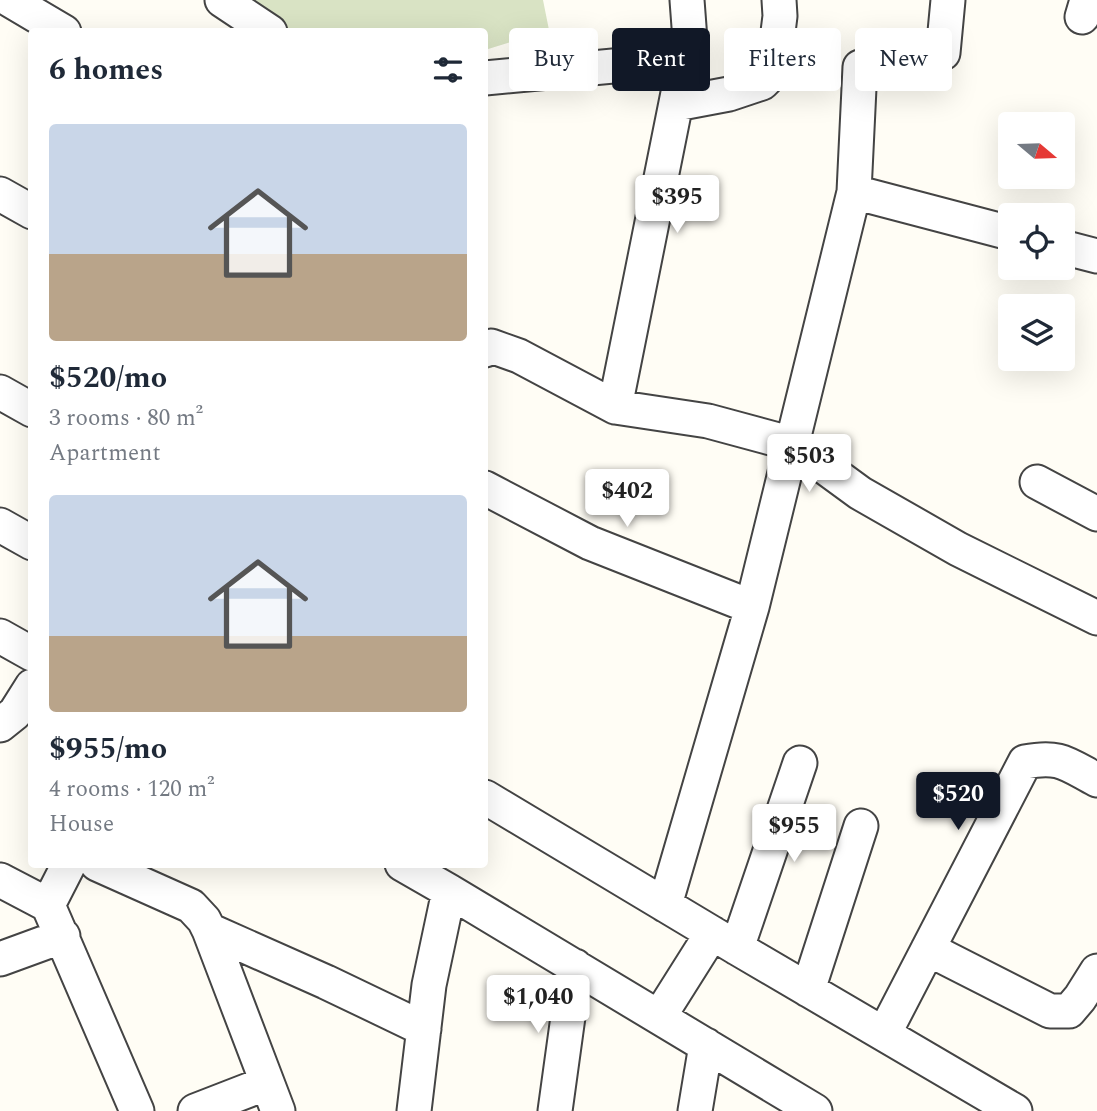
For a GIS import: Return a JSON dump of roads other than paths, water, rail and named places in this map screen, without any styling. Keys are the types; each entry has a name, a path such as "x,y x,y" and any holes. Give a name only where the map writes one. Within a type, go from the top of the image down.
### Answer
{"street":[{"path":"10,0 57,28"},
{"path":"222,0 264,28"},
{"path":"687,0 689,28"},
{"path":"676,104 729,94 762,83 773,72 780,16 779,0"},
{"path":"945,28 948,0"},
{"path":"488,78 612,66"},
{"path":"615,407 679,91"},
{"path":"665,905 752,607 854,192 859,91"},
{"path":"854,192 998,230"},
{"path":"0,194 28,210"},
{"path":"1075,250 1097,256"},
{"path":"488,348 491,346 519,356 615,407 708,421 793,444 860,493 958,548 1097,618"},
{"path":"0,392 28,408"},
{"path":"1037,482 1097,514"},
{"path":"488,490 590,543 752,607"},
{"path":"0,525 28,541"},
{"path":"0,636 28,652"},
{"path":"0,725 15,713 28,692"},
{"path":"884,1034 1025,762 1042,758 1059,760 1097,780"},
{"path":"659,1017 724,941 800,763"},
{"path":"488,799 1015,1111"},
{"path":"808,990 861,826"},
{"path":"48,905 67,868"},
{"path":"106,868 191,906 204,920 272,1097 195,1111"},
{"path":"409,868 815,1111"},
{"path":"0,880 48,905 137,1111"},
{"path":"414,1111 429,985 449,891"},
{"path":"209,930 326,982 424,1030"},
{"path":"0,959 63,936"},
{"path":"928,949 1050,1011 1069,1011 1097,971"},
{"path":"555,1111 575,966"},
{"path":"695,1111 706,1045"}]}
